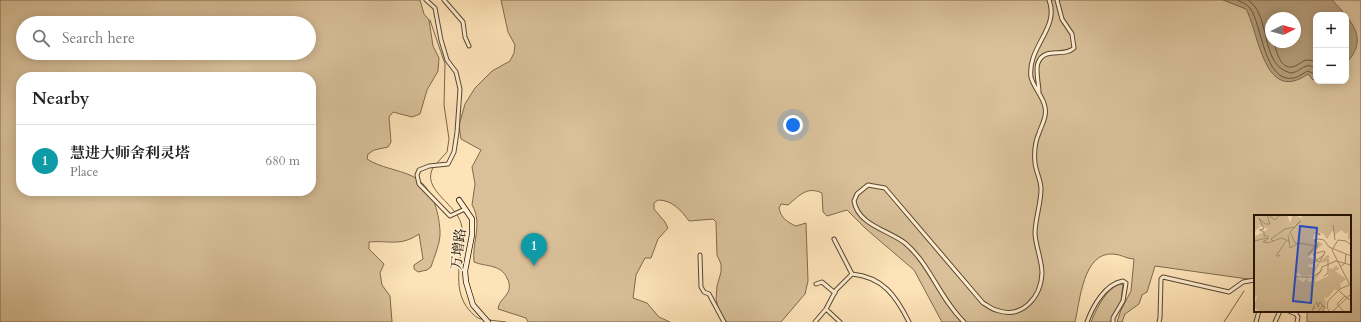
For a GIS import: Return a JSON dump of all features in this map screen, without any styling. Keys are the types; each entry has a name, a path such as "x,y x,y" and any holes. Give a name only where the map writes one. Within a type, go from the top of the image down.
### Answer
{"street":[{"path":"426,0 435,8 441,40 447,60 456,72 460,89 454,152 448,164 432,166 419,170 417,175 419,184 444,207 449,216 466,208"},
{"path":"444,0 463,22 465,37 469,46"},
{"path":"964,322 951,310 919,257 904,243 859,215 854,201 857,194 868,185 885,188 983,303 997,311 1017,312 1032,302 1040,289 1042,272 1036,249 1035,232 1041,187 1035,163 1035,147 1038,133 1045,120 1045,107 1031,78 1031,59 1052,16 1052,8 1049,0"},
{"path":"1040,94 1038,63 1044,56 1051,52 1066,53 1074,48 1072,34 1062,19 1057,0"},
{"name":"万增路","path":"460,200 472,219 465,271 466,282 473,305 488,322"},
{"path":"834,239 852,274"},
{"path":"700,255 701,287 704,292 709,294 724,322"},
{"path":"815,322 826,309 835,293 852,274"},
{"path":"852,274 866,276 882,285 899,304 910,322"},
{"path":"1159,322 1161,279 1163,277 1229,292 1243,282 1254,280"},
{"path":"1087,322 1094,306 1104,293 1118,282 1123,281 1126,283 1123,301 1113,318 1113,322"},
{"path":"816,284 822,282 835,293"},
{"path":"826,309 840,322"},
{"path":"1256,322 1259,312"},
{"path":"1276,322 1280,312"},
{"path":"1291,312 1296,314 1298,317 1297,322"}],"shaded area":[{"path":"0,0 420,0 424,14 429,20 433,46 439,58 438,71 427,90 420,114 412,117 393,112 389,117 391,142 388,147 374,150 368,154 367,159 412,176 425,186 436,208 440,235 431,267 427,270 418,272 414,269 414,265 423,259 419,234 400,242 369,242 369,249 384,264 380,273 382,285 390,296 392,322 0,322"},
{"path":"501,0 1361,0 1361,322 1307,322 1307,312 1351,312 1351,215 1254,215 1254,280 1155,266 1147,292 1142,295 1139,304 1125,314 1122,322 1117,322 1121,310 1131,291 1134,259 1113,254 1103,255 1095,261 1089,269 1081,291 1075,322 942,322 914,270 865,228 847,210 827,216 823,212 822,193 817,191 808,191 788,205 781,204 779,208 783,217 790,223 796,226 806,223 808,281 805,294 781,322 727,322 720,315 716,299 721,264 717,255 716,222 713,219 689,221 676,206 663,200 658,200 654,203 654,209 668,228 658,239 651,258 645,258 636,275 633,298 647,303 659,317 670,322 528,322 526,318 498,309 500,303 508,293 509,288 508,281 504,273 497,268 474,262 477,219 472,205 475,184 472,167 481,150 461,139 459,125 465,104 475,88 492,71 510,61 514,53 515,45 508,32"},
{"path":"1123,284 1121,301 1110,322 1091,322 1099,305 1107,293 1117,285"}],"water":[{"path":"1223,0 1332,0 1343,12 1313,12 1313,80 1308,74 1293,81 1282,80 1272,73 1265,62 1246,9"},
{"path":"1349,20 1357,34 1357,46 1349,59"}],"waterway":[{"path":"430,20 445,64 444,105 449,139 447,152 436,164"},
{"path":"434,166 431,175 431,182 435,190 460,219 462,228 459,271 460,292 470,311 477,318 482,319"},
{"path":"1224,322 1244,291"},
{"path":"489,320 506,322"}],"place":[{"name":"慧进大师舍利灵塔","path":"534,266"}]}
